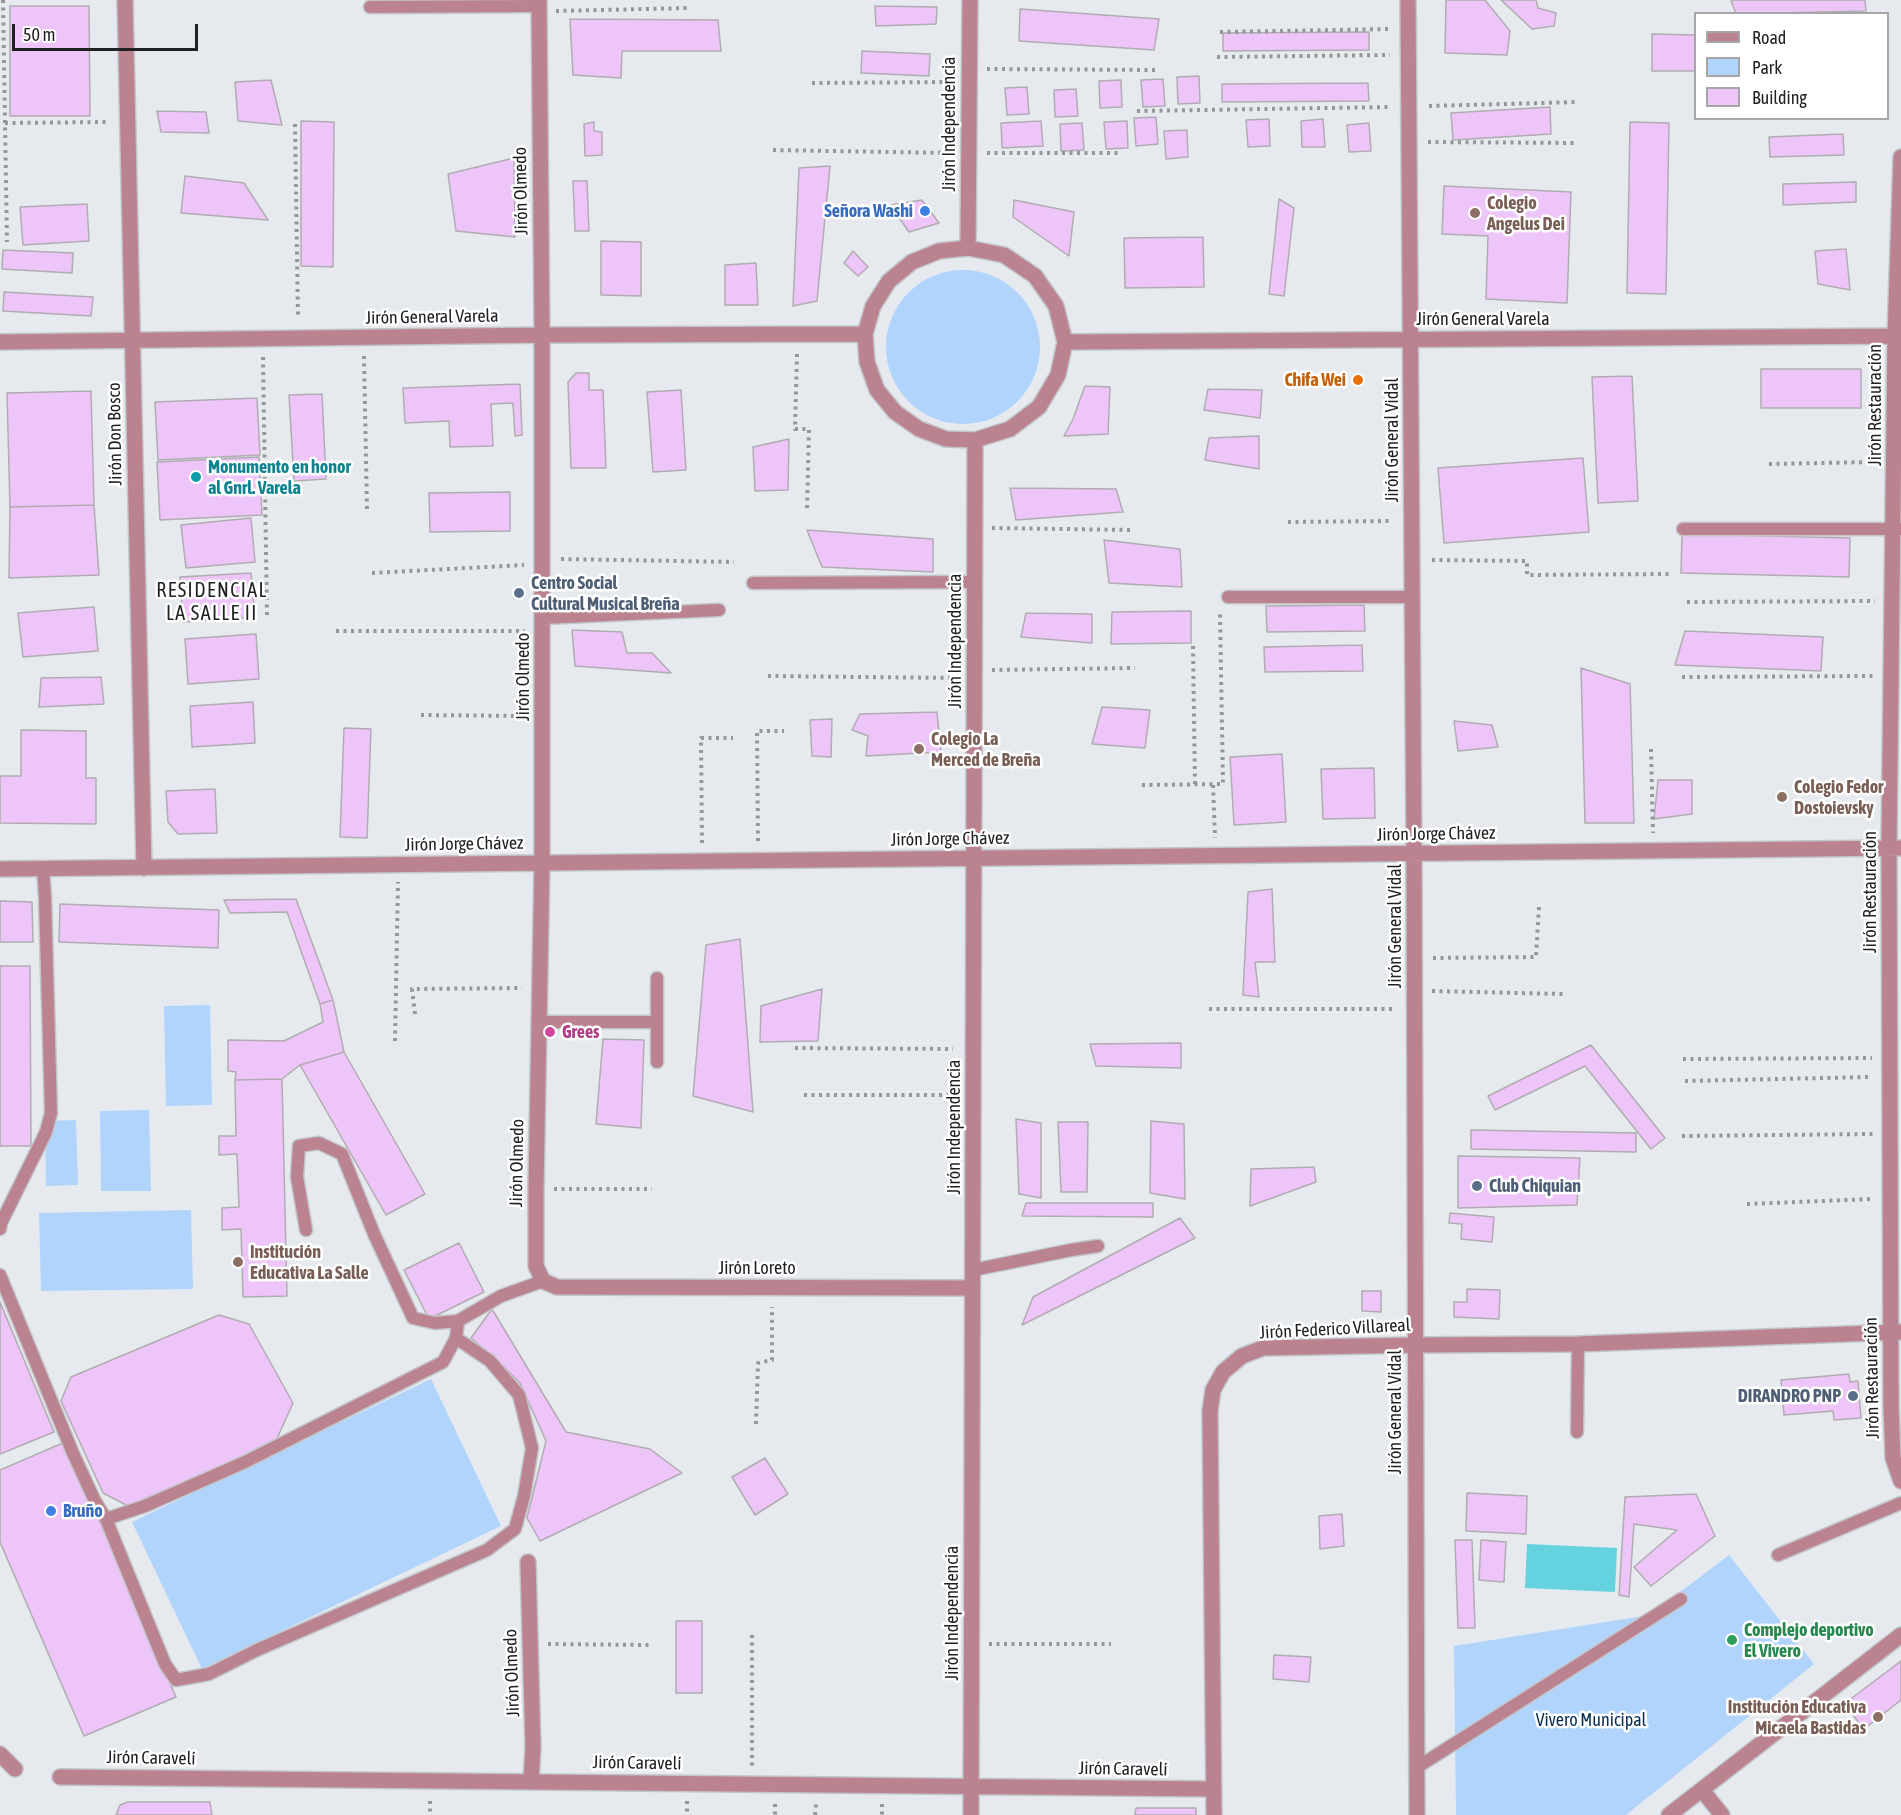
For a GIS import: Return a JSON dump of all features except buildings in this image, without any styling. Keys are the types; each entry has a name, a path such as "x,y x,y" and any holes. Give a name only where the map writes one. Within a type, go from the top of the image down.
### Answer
{"street":[{"name":"Jirón Don Bosco","path":"125,0 144,868"},
{"name":"Jirón Independencia","path":"968,248 970,0"},
{"name":"Jirón General Vidal","path":"1408,0 1415,958 1417,1815"},
{"name":"Jirón Olmedo","path":"539,6 542,335 542,863 536,1266 543,1281"},
{"name":"Jirón Restauración","path":"1901,157 1894,461 1897,529 1892,600 1891,676 1895,848 1889,1058 1889,1199 1896,1333 1893,1458 1901,1480"},
{"path":"968,248 1004,255 1035,276 1056,306 1065,342 1058,375 1039,406 1010,429 975,440 946,439 919,429 895,412 877,390 867,362 865,334 873,306 889,281 912,262 939,251 968,248"},
{"name":"Jirón General Varela","path":"0,342 542,335 865,334"},
{"name":"Jirón General Varela","path":"1065,342 1898,336"},
{"name":"Jirón Independencia","path":"971,1815 975,440"},
{"name":"Jirón Jorge Chávez","path":"0,870 1895,848"},
{"name":"Jirón Loreto","path":"543,1281 557,1287 972,1288"},
{"name":"Jirón Federico Villareal","path":"1214,1815 1210,1411 1213,1390 1223,1371 1242,1356 1263,1348 1578,1344 1896,1333"},
{"name":"Jirón Olmedo","path":"528,1562 533,1747 531,1782"},
{"path":"1669,1815 1901,1635"},
{"path":"0,1754 15,1769"},
{"name":"Jirón Caravelí","path":"60,1777 1213,1789"},
{"path":"1702,1790 1722,1815"}],"lane":[{"path":"369,7 539,6"},
{"path":"1683,529 1897,529"},
{"path":"753,583 975,582"},
{"path":"1224,600 1413,597"},
{"path":"542,624 720,610"},
{"path":"0,1229 0,1222 46,1132 51,1113 43,869"},
{"path":"657,978 657,1062"},
{"path":"539,1022 657,1022"},
{"path":"306,1230 297,1177 299,1146 319,1143 342,1154 374,1234 413,1318 435,1323 458,1321 501,1296 543,1281"},
{"path":"973,1270 1098,1246"},
{"path":"0,1275 72,1451 106,1519 165,1664 176,1680 209,1674 257,1650 487,1550 515,1529 524,1496 532,1448 519,1395 490,1361 456,1338"},
{"path":"106,1519 145,1506 245,1462 443,1362 456,1338 458,1321"},
{"path":"1577,1431 1578,1344"},
{"path":"1778,1555 1901,1503"},
{"path":"1416,1768 1681,1599"}],"path":[{"path":"3,0 7,242"},
{"path":"539,6 688,8"},
{"path":"1220,33 1408,29"},
{"path":"1217,57 1409,55"},
{"path":"812,83 969,75 1157,70"},
{"path":"1137,111 1579,102"},
{"path":"5,123 128,122"},
{"path":"295,124 298,338"},
{"path":"1410,141 1574,143"},
{"path":"773,150 1120,153"},
{"path":"798,334 795,429 809,429 807,510"},
{"path":"364,337 367,508"},
{"path":"263,338 267,617"},
{"path":"1769,464 1894,461"},
{"path":"1288,522 1412,520"},
{"path":"975,528 1132,530"},
{"path":"1413,560 1527,561 1527,575 1669,574"},
{"path":"372,573 542,562 734,562"},
{"path":"1142,785 1222,784 1224,600"},
{"path":"1686,602 1892,600"},
{"path":"336,631 542,624"},
{"path":"1193,646 1195,784"},
{"path":"768,675 974,675 1136,668"},
{"path":"1682,677 1891,676"},
{"path":"421,715 542,716"},
{"path":"758,861 757,731 784,731"},
{"path":"702,861 701,738 733,738"},
{"path":"1652,750 1654,851"},
{"path":"1214,785 1215,855"},
{"path":"395,1041 398,865"},
{"path":"1415,958 1536,957 1539,907"},
{"path":"415,1014 412,989 540,988"},
{"path":"1415,991 1563,994"},
{"path":"1209,1009 1414,1009"},
{"path":"795,1048 974,1049"},
{"path":"1683,1059 1889,1058"},
{"path":"1685,1081 1889,1077"},
{"path":"804,1095 973,1095"},
{"path":"1682,1136 1889,1134"},
{"path":"536,1189 652,1189"},
{"path":"1747,1204 1889,1199"},
{"path":"756,1424 758,1363 772,1360 772,1287"},
{"path":"752,1635 753,1784"},
{"path":"972,1643 1111,1644"},
{"path":"531,1644 649,1645"}],"green space":[{"path":"963,270 978,271 992,276 1006,283 1017,293 1027,304 1034,318 1039,332 1039,362 1034,376 1027,390 1017,401 1006,411 992,418 978,423 963,424 948,423 934,418 920,411 909,401 899,390 892,376 887,362 886,347 887,332 892,318 899,304 909,293 920,283 934,276 948,271"},
{"path":"210,1005 212,1105 166,1106 164,1006"},
{"path":"149,1110 151,1191 101,1191 100,1111"},
{"path":"76,1120 78,1185 46,1186 45,1121"},
{"path":"191,1210 193,1289 41,1291 39,1213"},
{"path":"431,1379 501,1526 202,1669 132,1522"},
{"name":"Vivero Municipal","path":"1729,1555 1814,1664 1626,1815 1456,1815 1454,1646 1650,1615"}],"shaded area":[{"path":"1527,1544 1617,1548 1615,1592 1525,1588"}],"place":[{"name":"Señora Washi","path":"925,211"},
{"name":"Colegio Angelus Dei","path":"1475,213"},
{"name":"Chifa Wei","path":"1358,380"},
{"name":"Monumento en honor al Gnrl. Varela","path":"196,477"},
{"name":"Centro Social Cultural Musical Breña","path":"519,593"},
{"name":"Colegio La Merced de Breña","path":"919,749"},
{"name":"Colegio Fedor Dostoievsky","path":"1782,797"},
{"name":"Grees","path":"550,1032"},
{"name":"Club Chiquian","path":"1477,1186"},
{"name":"Institución Educativa La Salle","path":"238,1262"},
{"name":"DIRANDRO PNP","path":"1853,1396"},
{"name":"Bruño","path":"51,1511"},
{"name":"Complejo deportivo El Vivero","path":"1732,1640"},
{"name":"Institución Educativa Micaela Bastidas","path":"1878,1717"}],"district":[{"name":"RESIDENCIAL LA SALLE II","path":"212,602"}]}
